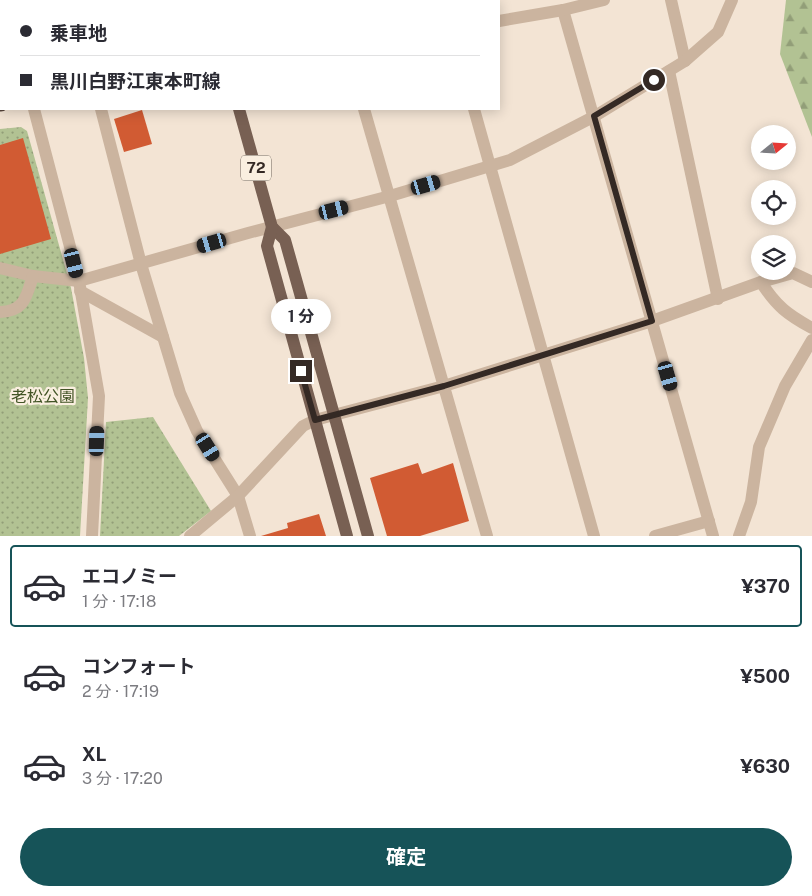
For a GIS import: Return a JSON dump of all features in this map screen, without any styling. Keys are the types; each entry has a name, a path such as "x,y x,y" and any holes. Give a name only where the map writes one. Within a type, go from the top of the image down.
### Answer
{"main road":[{"name":"72","path":"239,110 272,227 285,240 368,536"},
{"name":"72","path":"272,227 267,246 347,536"}],"street":[{"path":"500,21 563,10 604,0"},
{"path":"670,0 685,61"},
{"path":"80,286 142,264 390,196 510,160 594,116 685,61 718,32 732,0"},
{"path":"563,10 713,536"},
{"path":"669,71 718,299"},
{"path":"34,110 80,286 99,396 92,536"},
{"path":"101,110 142,264 180,393 198,431 238,496 250,536"},
{"path":"364,110 487,536"},
{"path":"474,110 594,536"},
{"path":"0,268 80,286 163,336"},
{"path":"190,536 238,496 303,426 315,420 444,386 652,321 793,272 812,282"},
{"path":"0,312 13,312 21,307 33,276"},
{"path":"761,282 771,298 786,314 812,328"},
{"path":"739,536 751,502 759,447 785,386 808,359 812,340"},
{"path":"655,536 709,521"}],"green space":[{"path":"786,0 812,0 812,137 780,54"},
{"name":"老松公園","path":"21,127 27,131 71,288 84,358 88,398 80,536 0,536 0,129"},
{"name":"老松公園","path":"153,417 211,511 179,536 100,536 106,422"}],"building":[{"path":"142,110 152,144 124,152 114,119"},
{"path":"23,138 51,239 0,254 0,145"},
{"path":"418,463 422,474 453,463 469,521 420,536 387,536 370,478"},
{"path":"319,514 326,536 261,536 288,528 287,523"}],"route":[{"path":"301,371 315,420 444,386 652,321 594,116 654,80"}]}
